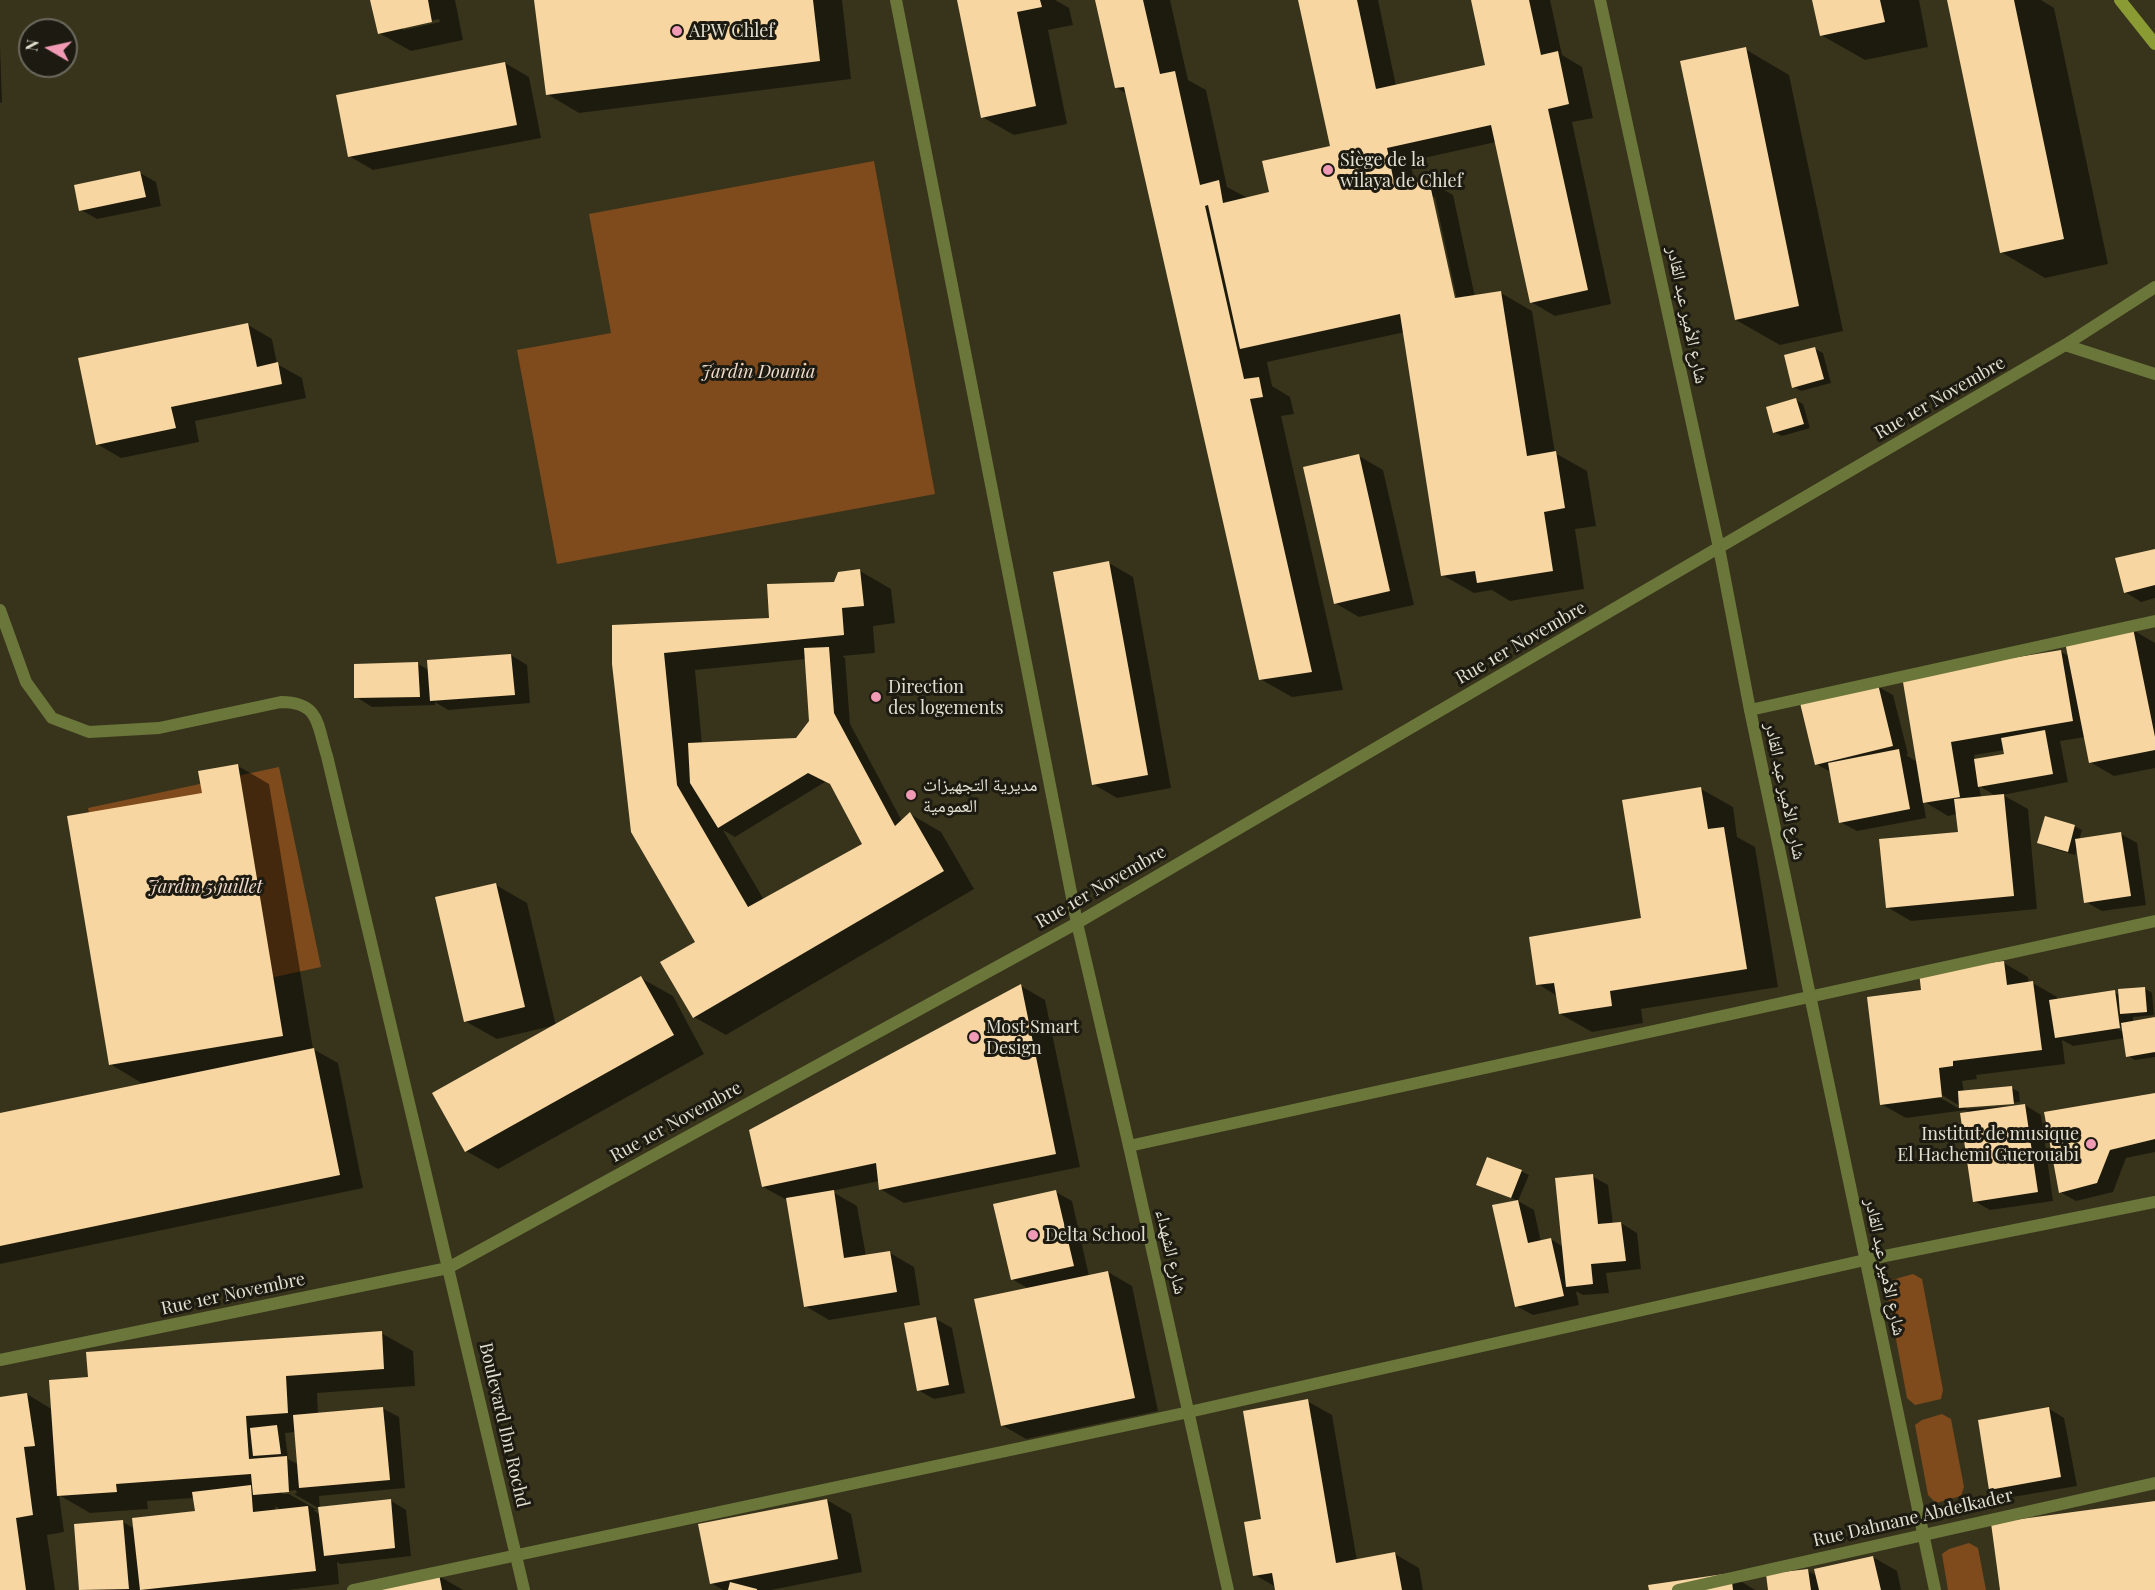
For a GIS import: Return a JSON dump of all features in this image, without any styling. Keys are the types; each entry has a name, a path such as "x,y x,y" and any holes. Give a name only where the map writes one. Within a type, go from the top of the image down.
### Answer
{"main road":[{"path":"2120,0 2155,44"}],"street":[{"name":"شارع الشهداء","path":"896,0 1077,923 1228,1590"},
{"name":"شارع الأمير عبد القادر","path":"1600,0 1719,548 1750,710 1935,1590"},
{"name":"Rue 1er Novembre","path":"0,1360 448,1268 1077,923 2066,345 2155,287"},
{"path":"2066,345 2155,374"},
{"name":"Boulevard Ibn Rochd","path":"0,610 26,681 52,718 89,732 159,728 281,702 294,702 307,706 314,715 327,756 524,1590"},
{"path":"1750,710 2155,621"},
{"path":"1129,1146 2155,921"},
{"path":"353,1590 1189,1412 1865,1260 2155,1202"},
{"name":"Rue Dahnane Abdelkader","path":"1678,1590 2155,1483"}],"green space":[{"name":"Jardin Dounia","path":"874,161 935,494 557,564 517,350 611,333 589,214"},
{"name":"Jardin 5 juillet","path":"279,767 321,967 130,1008 88,808"},
{"path":"1913,1274 1922,1279 1943,1390 1941,1399 1915,1405 1907,1398 1886,1285 1892,1280"},
{"path":"1942,1414 1951,1419 1964,1487 1961,1496 1936,1503 1928,1495 1915,1425 1922,1420"},
{"path":"1969,1543 1978,1548 1986,1590 1948,1590 1942,1554 1949,1549"}],"building":[{"path":"370,0 428,0 432,22 378,34"},
{"name":"APW Chlef","path":"534,0 813,0 820,61 546,95"},
{"path":"957,0 1040,0 1042,7 1017,12 1036,106 981,118"},
{"path":"1095,0 1143,0 1160,74 1175,71 1200,185 1219,180 1223,203 1269,192 1262,161 1330,146 1298,0 1357,0 1376,89 1485,65 1471,0 1529,0 1541,55 1558,51 1569,104 1548,109 1588,290 1530,303 1491,125 1387,148 1395,187 1429,180 1455,298 1501,291 1527,456 1556,451 1565,508 1544,512 1553,571 1477,583 1475,571 1441,576 1400,314 1240,349 1208,205 1205,206 1244,379 1259,377 1263,397 1250,399 1312,672 1259,680 1124,87 1115,88"},
{"path":"1812,0 1880,0 1885,22 1820,36"},
{"path":"1947,0 2014,0 2064,239 2000,253"},
{"path":"1746,47 1799,306 1735,320 1680,61"},
{"path":"505,62 517,125 348,157 336,95"},
{"path":"140,171 146,197 79,211 74,185"},
{"path":"248,323 257,367 278,362 282,384 171,407 176,428 96,445 78,358"},
{"path":"1815,347 1824,379 1792,388 1784,355"},
{"path":"1796,398 1804,424 1773,433 1766,407"},
{"path":"1359,454 1390,591 1334,604 1303,467"},
{"path":"2155,549 2155,585 2124,593 2115,558"},
{"path":"1109,561 1148,775 1092,785 1053,572"},
{"path":"860,569 864,606 842,608 844,635 664,653 677,785 748,907 862,844 830,784 808,773 718,828 690,783 688,743 796,738 809,721 804,648 829,647 834,713 895,826 910,812 944,871 693,1018 660,962 695,942 631,832 612,664 612,625 769,618 767,584 834,582 838,572"},
{"path":"2133,628 2155,737 2155,750 2089,763 2065,642"},
{"path":"2061,650 2073,721 1951,742 1960,797 1923,803 1902,676"},
{"path":"511,654 515,695 430,701 427,660"},
{"path":"418,662 420,697 354,698 354,664"},
{"path":"1878,684 1893,746 1815,765 1800,703"},
{"path":"2045,730 2053,774 1978,787 1974,759 2004,754 2001,738"},
{"path":"1899,749 1910,809 1839,823 1828,763"},
{"name":"Jardin 5 juillet","path":"238,764 283,1036 109,1065 67,816 202,793 198,771"},
{"path":"1701,787 1708,829 1724,827 1747,969 1610,991 1612,1006 1559,1014 1554,983 1536,985 1529,937 1641,918 1622,800"},
{"path":"2004,794 2014,896 1886,908 1879,839 1958,832 1954,799"},
{"path":"2045,816 2075,825 2068,852 2037,843"},
{"path":"2121,832 2131,896 2084,903 2075,839"},
{"path":"496,883 525,1007 464,1022 435,897"},
{"path":"2004,961 2007,985 2033,981 2042,1050 1953,1061 1953,1066 1939,1068 1942,1097 1880,1105 1867,997 1921,990 1919,972"},
{"path":"641,976 674,1035 465,1152 432,1093"},
{"path":"1021,984 1056,1154 879,1190 876,1163 762,1187 749,1130"},
{"path":"2145,987 2147,1012 2120,1014 2118,989"},
{"path":"2115,990 2120,1028 2055,1038 2049,1000"},
{"path":"2155,1017 2155,1052 2126,1057 2121,1023"},
{"path":"314,1048 340,1175 0,1246 0,1113"},
{"path":"2012,1086 2014,1104 1959,1108 1958,1091"},
{"name":"Institut de musique El Hachemi Guerouabi","path":"2155,1093 2155,1139 2110,1150 2097,1183 2059,1193 2044,1112"},
{"path":"2025,1104 2038,1192 1973,1202 1960,1113"},
{"path":"1487,1157 1522,1170 1511,1198 1476,1185"},
{"path":"1593,1174 1598,1224 1621,1222 1626,1261 1591,1264 1593,1284 1566,1287 1555,1178"},
{"path":"834,1190 844,1258 890,1251 897,1292 804,1307 786,1198"},
{"name":"Delta School","path":"1056,1190 1074,1266 1011,1280 993,1204"},
{"path":"1518,1200 1528,1243 1551,1238 1564,1296 1515,1307 1492,1205"},
{"path":"1108,1271 1135,1398 1001,1426 974,1299"},
{"path":"936,1317 949,1385 917,1391 904,1323"},
{"path":"382,1331 384,1369 286,1376 288,1413 246,1416 249,1459 287,1456 289,1492 253,1495 251,1474 116,1484 117,1492 57,1496 49,1380 88,1377 86,1352"},
{"path":"27,1393 35,1446 24,1447 33,1515 16,1518 26,1590 0,1590 0,1397"},
{"path":"1308,1399 1336,1563 1395,1552 1402,1590 1275,1590 1272,1573 1253,1576 1244,1522 1261,1519 1243,1411"},
{"path":"383,1407 390,1480 299,1488 293,1415"},
{"path":"2049,1407 2061,1477 1989,1490 1978,1420"},
{"path":"277,1425 281,1454 253,1456 250,1428"},
{"path":"251,1485 253,1512 308,1506 316,1571 140,1590 132,1518 195,1511 192,1492"},
{"path":"391,1499 395,1548 324,1556 318,1507"},
{"path":"827,1499 838,1559 710,1584 698,1524"},
{"path":"2155,1501 2155,1590 2000,1590 1991,1523"},
{"path":"123,1520 129,1589 79,1590 74,1524"},
{"path":"1873,1556 1881,1590 1819,1590 1814,1569"},
{"path":"1808,1569 1811,1590 1768,1590 1766,1574"},
{"path":"1731,1573 1733,1590 1649,1590 1648,1585"},
{"path":"439,1574 442,1590 357,1590"},
{"path":"730,1582 757,1589 757,1590 728,1590"}],"place":[{"name":"APW Chlef","path":"677,31"},
{"name":"Siège de la wilaya de Chlef","path":"1328,170"},
{"name":"Direction des logements","path":"876,697"},
{"name":"مديرية التجهيزات العمومية","path":"911,795"},
{"name":"Most Smart Design","path":"974,1037"},
{"name":"Institut de musique El Hachemi Guerouabi","path":"2091,1144"},
{"name":"Delta School","path":"1033,1235"}]}
